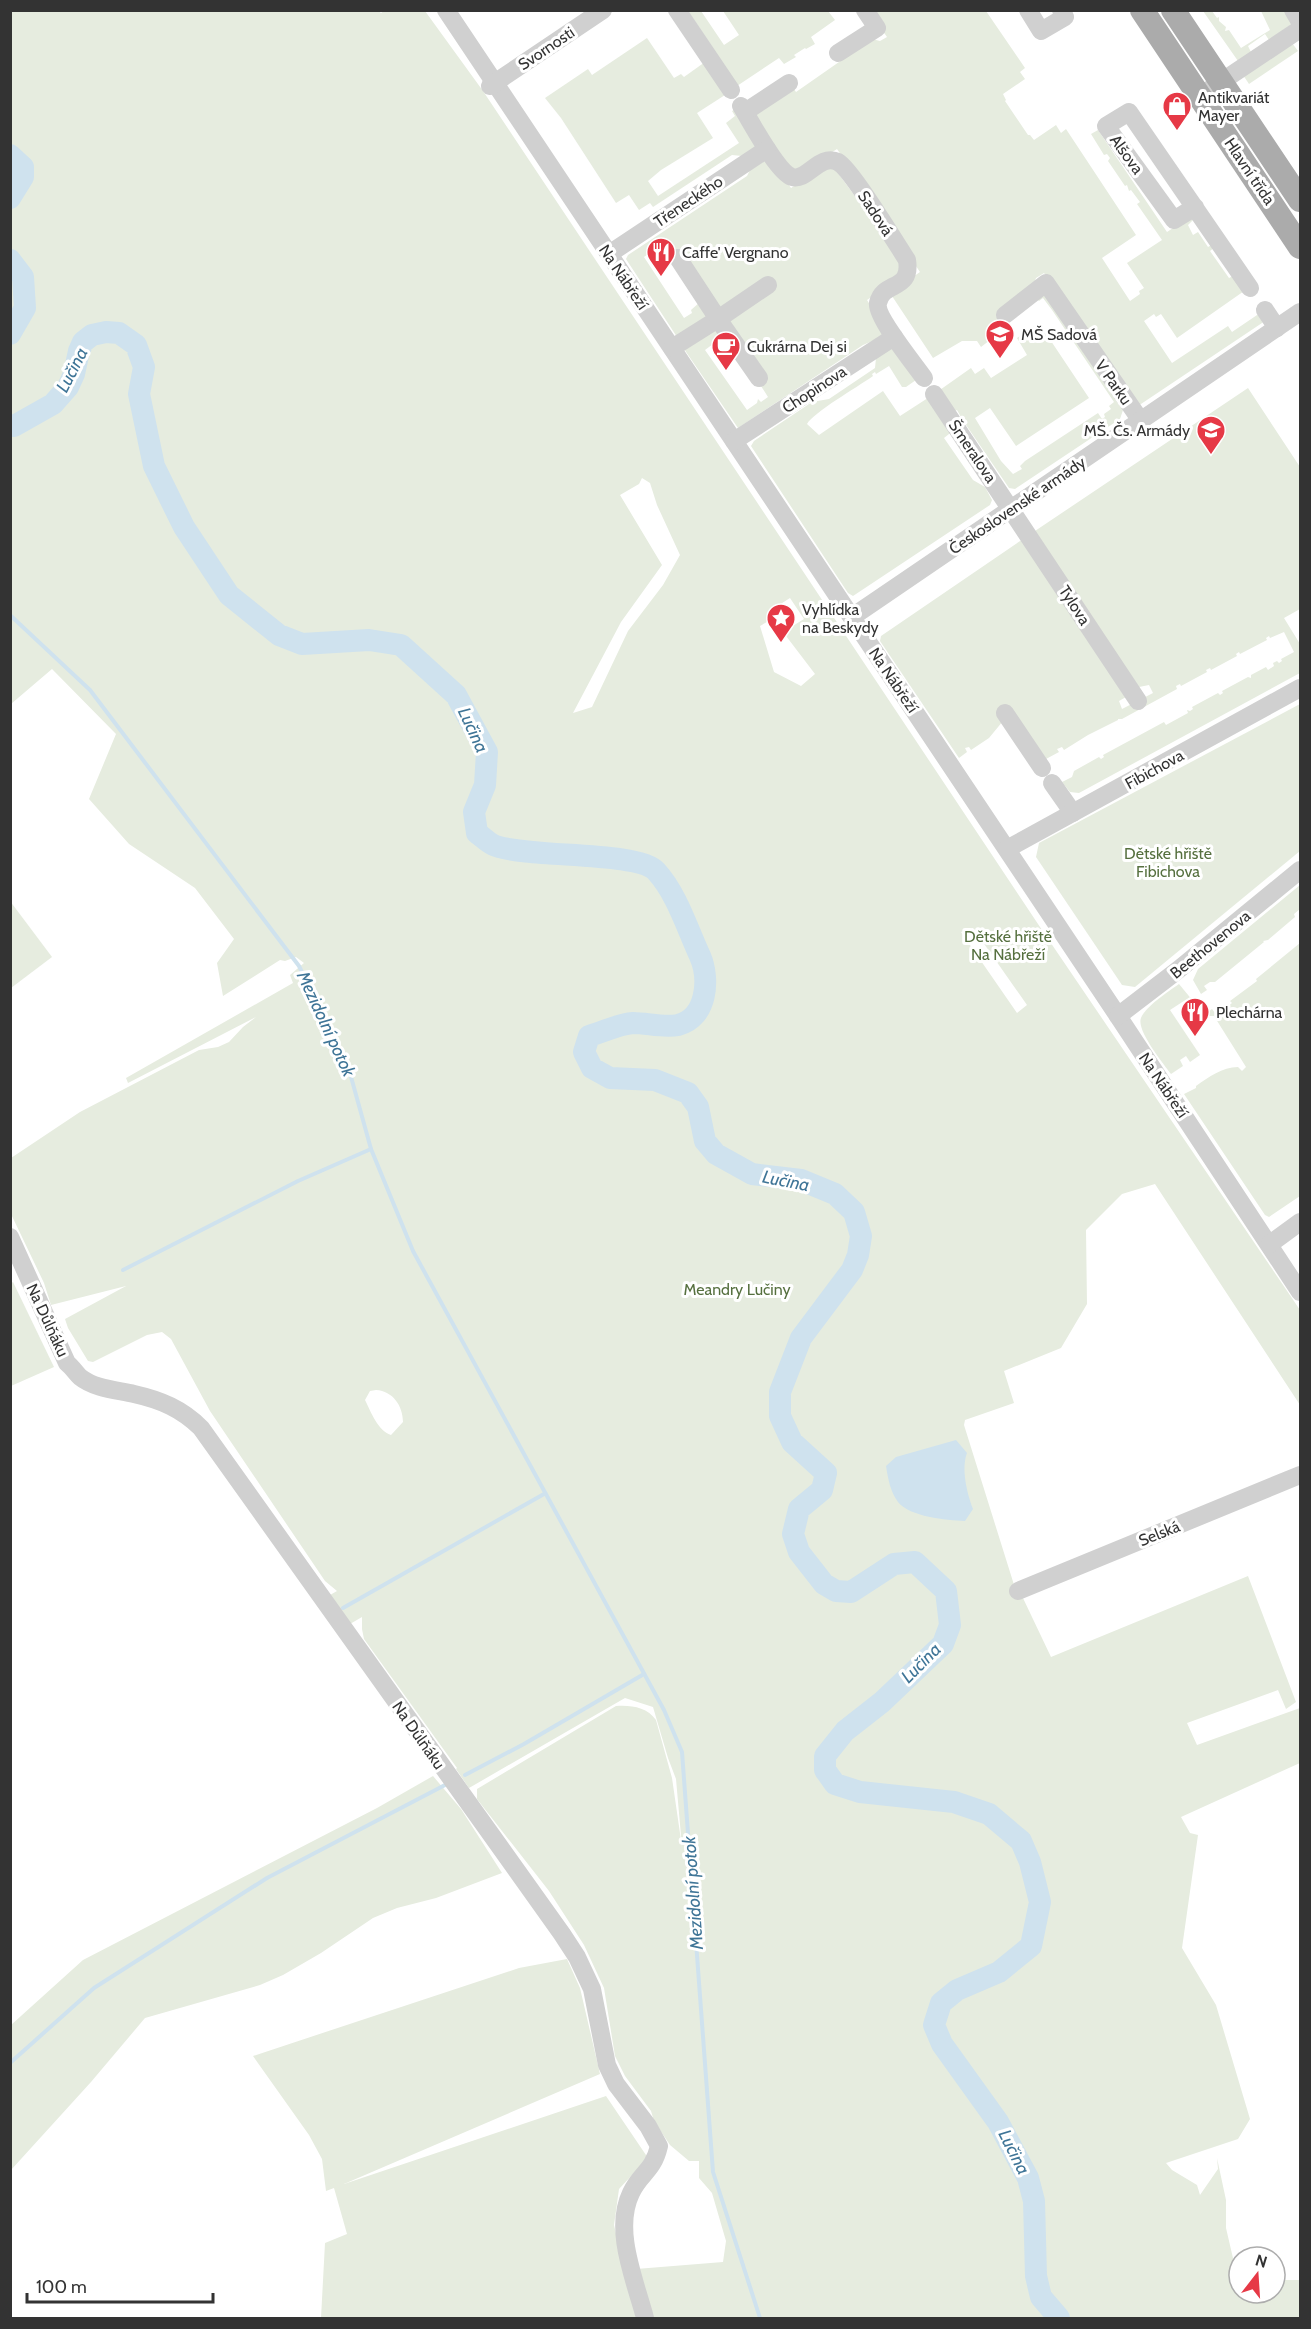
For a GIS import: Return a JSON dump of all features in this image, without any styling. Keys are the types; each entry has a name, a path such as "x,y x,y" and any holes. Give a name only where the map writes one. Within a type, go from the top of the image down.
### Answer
{"main road":[{"name":"Hlavní třída","path":"1142,10 1300,247"},
{"path":"1173,10 1300,200"}],"street":[{"name":"Na Nábřeží","path":"446,10 492,84 609,254 852,617 1300,1292"},
{"name":"Svornosti","path":"492,84 603,10"},
{"path":"677,10 731,90"},
{"path":"838,53 878,28 865,10"},
{"path":"1028,10 1041,31 1065,17 1061,10"},
{"path":"1293,10 1300,22"},
{"path":"1200,96 1300,29"},
{"name":"Sadová","path":"789,83 743,109 782,169 792,177 800,177 823,161 836,161 845,167 907,261 909,271 906,279 882,294 878,303 879,311 894,337 929,386"},
{"name":"Alšova","path":"1194,207 1174,220 1106,126 1129,112 1250,288"},
{"name":"Třeneckého","path":"609,254 767,148"},
{"path":"678,258 759,378"},
{"name":"V Parku","path":"1005,315 1046,283 1141,421"},
{"path":"672,348 768,285"},
{"path":"1265,310 1277,328"},
{"name":"Československé armády","path":"852,617 1300,312"},
{"name":"Chopinova","path":"734,441 894,337"},
{"name":"Šmeralova","path":"929,386 1012,509"},
{"name":"Tylova","path":"1012,509 1138,701"},
{"name":"Fibichova","path":"1007,849 1300,688"},
{"path":"1005,713 1072,813"},
{"name":"Beethovenova","path":"1118,1016 1300,870"},
{"path":"1270,1244 1300,1222"},
{"name":"Na Důlňáku","path":"10,1237 67,1363 81,1378 103,1388 137,1395 172,1406 188,1414 201,1428 430,1751 548,1912 577,1957 592,1989 607,2065 616,2084 648,2126 659,2146 655,2162 631,2191 624,2214 623,2234 645,2319"},
{"name":"Selská","path":"1018,1591 1300,1476"}],"green space":[{"path":"377,10 381,13 384,11 425,11 483,91 1040,927 1300,1310 1300,1405 1155,1184 1122,1194 1086,1230 1087,1304 1061,1348 1004,1371 1014,1403 965,1420 964,1425 1015,1588 1022,1596 1051,1657 1248,1576 1296,1702 1286,1709 1278,1690 1187,1723 1197,1745 1300,1708 1300,1763 1181,1817 1190,1833 1198,1835 1182,1948 1216,2005 1250,2119 1238,2139 1166,2163 1172,2170 1197,2185 1200,2195 1218,2169 1217,2158 1226,2200 1226,2228 1230,2245 1227,2245 1227,2305 1287,2305 1287,2280 1300,2280 1300,2318 650,2318 636,2269 723,2262 726,2241 712,2193 699,2178 699,2161 689,2161 670,2145 654,2121 651,2111 625,2076 615,2056 604,1988 584,1945 549,1891 477,1799 477,1789 616,1706 638,1708 648,1712 656,1720 672,1778 682,1847 676,1779 653,1707 625,1698 469,1788 364,1639 362,1617 350,1624 330,1595 337,1591 325,1581 210,1411 171,1339 162,1332 147,1335 93,1362 88,1361 65,1319 126,1286 51,1305 44,1283 11,1214 11,1158 80,1112 199,1050 218,1047 229,1042 256,1017 128,1083 126,1078 293,983 290,975 304,963 296,957 285,961 280,960 223,996 217,963 234,939 195,888 129,844 89,799 116,734 52,669 11,704 11,11","holes":["642,478 650,483 657,505 680,555 663,585 628,631 592,707 573,713 621,622 662,565 620,495 639,484","790,598 804,619 783,632 815,674 801,686 774,672 760,626 772,619 768,612","973,928 1027,1005 1017,1013 961,932","376,1390 392,1396 401,1410 403,1422 391,1435 382,1430 365,1400 370,1391"]},
{"path":"688,11 701,11 724,45 739,35 723,11 828,11 835,20 811,37 815,44 794,55 796,57 784,64 779,58 734,88 711,45"},
{"path":"869,11 986,11 1025,68 1020,72 1025,79 1003,94 1005,101 1028,135 1034,140 1056,125 1061,133 1066,129 1136,235 1102,258 1130,301 1144,288 1127,263 1162,240 1137,204 1140,202 1131,190 1129,191 1127,185 1125,186 1108,161 1110,158 1107,154 1104,155 1091,134 1098,130 1167,232 1185,220 1195,218 1188,225 1193,235 1198,232 1208,247 1213,244 1215,247 1210,251 1229,278 1235,275 1247,289 1177,338 1161,314 1156,317 1154,314 1144,321 1172,363 1228,326 1232,332 1260,313 1263,322 1135,408 1044,273 1036,278 1033,286 1045,295 1123,410 1120,419 1015,489 1009,488 962,419 957,422 961,417 957,410 953,412 937,392 971,368 975,374 984,368 991,378 1027,355 1017,338 1039,323 1089,398 1016,446 990,408 975,418 1001,461 1013,474 1022,469 1020,466 1025,461 1098,413 1102,419 1105,417 1104,414 1111,409 1109,406 1114,402 1052,310 1043,298 1039,301 1037,299 998,327 1002,333 981,347 977,341 962,341 933,358 890,293 920,272 837,149 803,171 791,170 750,112 790,83 796,92 872,39 880,41 887,37"},
{"path":"1203,11 1212,11 1217,18 1219,17 1219,21 1226,27 1225,31 1229,30 1241,48 1270,30 1261,11 1300,11 1300,18 1269,40 1265,34 1248,46 1251,52 1238,61"},
{"path":"647,38 674,78 681,74 684,77 705,62 725,95 697,113 713,138 661,170 648,181 658,196 739,143 726,123 735,116 732,111 738,108 758,146 742,156 732,155 653,207 650,203 639,210 629,195 616,203 561,118 545,98 588,69 592,75"},
{"path":"1292,43 1298,51 1249,84 1243,75"},
{"path":"764,161 776,166 791,188 824,166 832,165 902,260 899,278 867,300 883,325 882,337 863,345 738,428 682,346 714,329 726,341 716,347 713,344 705,350 747,410 757,403 758,399 761,402 768,397 761,386 757,387 664,243 644,257 684,318 692,313 691,310 700,302 709,317 679,340 626,259 628,255 747,176 750,170"},
{"path":"893,347 916,380 902,387 889,366 872,374 873,376 826,407 807,424 819,435 883,391 900,416 931,396 954,430 944,438 973,480 985,487 992,500 990,505 853,596 848,593 751,446 754,441 812,402 829,399 875,368 876,358"},
{"path":"1248,388 1300,467 1300,609 1284,618 1300,644 1300,673 1079,793 1070,792 1062,782 1072,777 1074,771 1099,757 1101,759 1103,755 1164,722 1166,725 1188,713 1187,710 1190,711 1192,707 1218,693 1220,695 1222,691 1248,677 1251,678 1251,675 1266,667 1268,670 1274,666 1273,663 1277,661 1279,663 1281,659 1294,652 1284,632 1270,638 1269,636 1267,640 1240,654 1239,652 1237,656 1211,670 1210,668 1206,670 1207,672 1181,686 1180,684 1176,686 1177,689 1064,750 1062,747 1057,749 1059,752 1046,759 1003,721 989,738 971,750 969,747 965,748 967,752 959,758 880,641 881,636 1026,537 1126,697 1119,701 1122,709 1153,693 1149,685 1139,687 1032,533"},
{"name":"Dětské hřiště Fibichova","path":"1300,704 1300,851 1135,987 1122,985 1036,857 1039,843"},
{"path":"1300,885 1300,909 1294,914 1295,917 1215,982 1204,986 1207,990 1201,994 1193,980 1198,969"},
{"path":"10,901 52,957 11,988 10,988"},
{"path":"1300,943 1300,1196 1269,1217 1265,1215 1184,1094 1221,1071 1238,1067 1242,1071 1246,1067 1214,1016 1203,1016 1212,1009 1215,1013 1225,1005 1227,1007 1232,1003 1230,1001 1257,981 1256,979"},
{"path":"1179,984 1190,997 1170,1010 1200,1055 1190,1062 1186,1056 1180,1060 1183,1066 1171,1074 1146,1038 1142,1030 1141,1018 1152,1004"},
{"path":"13,1282 54,1367 11,1386 10,1284"},
{"path":"433,1776 461,1809 502,1873 436,1898 397,1908 373,1918 321,1953 283,1975 260,1985 145,2018 91,2082 11,2170 11,2025 83,1960 377,1808"},
{"path":"567,1959 580,1988 600,2074 344,2184 606,2096 648,2158 619,2189 614,2225 636,2318 321,2318 325,2243 347,2234 334,2188 326,2191 322,2159 309,2135 253,2056 519,1968"}],"water":[{"path":"956,1440 967,1453 965,1474 973,1509 965,1521 929,1517 911,1511 898,1502 893,1493 886,1466 896,1457"}],"waterway":[{"name":"Lučina","path":"10,155 23,167 23,177 10,198"},
{"name":"Lučina","path":"10,260 23,277 25,308 10,334"},
{"name":"Lučina","path":"10,425 14,426 53,404 68,387 83,342 92,335 106,332 119,333 136,345 144,367 139,394 154,466 184,527 229,595 279,635 302,644 369,640 401,645 456,695 487,752 485,785 474,812 477,833 491,844 512,850 628,860 656,871 670,890 703,965 705,986 700,1006 688,1021 678,1025 633,1023 589,1036 584,1052 592,1068 610,1078 655,1080 688,1093 698,1107 705,1141 716,1154 752,1174 801,1180 835,1194 854,1212 861,1236 858,1255 852,1270 801,1338 780,1392 780,1416 792,1442 826,1473 822,1490 799,1509 793,1534 799,1552 824,1584 836,1591 851,1592 894,1564 915,1562 946,1591 950,1625 943,1644 882,1702 845,1731 825,1756 825,1770 835,1784 860,1792 954,1802 989,1814 1021,1841 1030,1862 1040,1902 1031,1946 999,1972 957,1990 941,2003 934,2025 942,2044 998,2122 1028,2178 1034,2201 1036,2276 1041,2297 1059,2318"},
{"name":"Mezidolní potok","path":"10,615 90,690 299,966 348,1066 371,1149 413,1251 664,1710 682,1752 713,2172 760,2318"},
{"path":"123,1270 298,1181 371,1149"},
{"name":"Mezidolní potok","path":"343,1608 544,1494"},
{"path":"465,1775 524,1744 644,1674"},
{"path":"10,2063 94,1988 267,1878 445,1785"}],"place":[{"name":"Antikvariát Mayer","path":"1177,132"},
{"name":"Caffe' Vergnano","path":"661,278"},
{"name":"MŠ Sadová","path":"1000,360"},
{"name":"Cukrárna Dej si","path":"726,372"},
{"name":"MŠ. Čs. Armády","path":"1211,456"},
{"name":"Vyhlídka na Beskydy","path":"781,644"},
{"name":"Plechárna","path":"1195,1038"}],"park label":[{"name":"Dětské hřiště Na Nábřeží","path":"1008,945"},
{"name":"Meandry Lučiny","path":"737,1289"}]}
